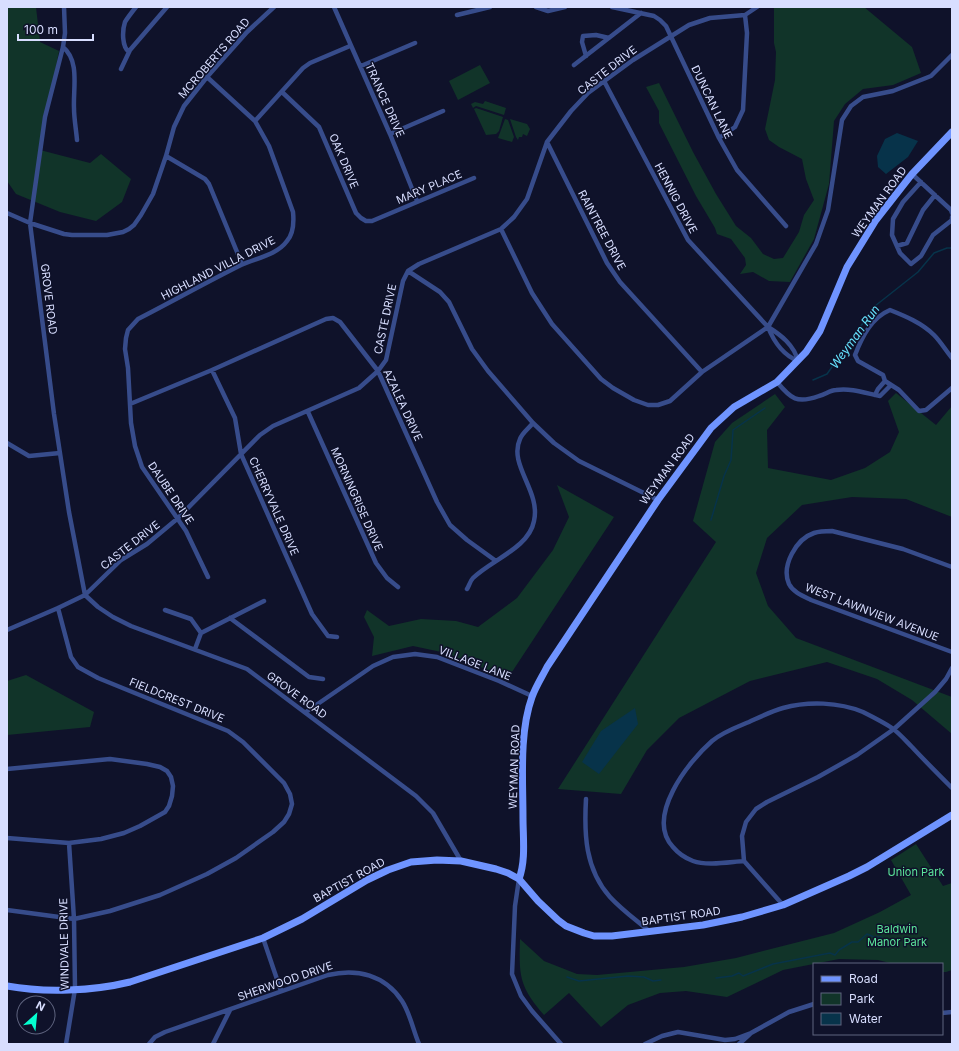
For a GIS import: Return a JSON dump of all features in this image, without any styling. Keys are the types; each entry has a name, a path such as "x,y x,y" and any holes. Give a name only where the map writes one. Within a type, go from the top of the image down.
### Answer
{"main road":[{"name":"WEYMAN ROAD","path":"519,879 522,870 523,849 524,739 526,716 532,696 547,667 570,630 658,500 711,428 734,407 777,382 806,352 820,331 847,267 876,220 912,174 952,132"},
{"name":"BAPTIST ROAD","path":"7,986 50,991 112,986 130,982 263,938 302,919 367,880 399,865 424,860 461,861 508,873 519,879 558,920 574,930 594,936 612,936 711,924 742,918 783,905 849,876 867,867 952,815"}],"street":[{"name":"GROVE ROAD","path":"64,7 66,33 45,117 30,224 60,454 84,595 113,617 131,626 247,669 416,796 433,813 461,861"},
{"path":"129,52 126,50 124,45 124,27 125,22 136,7"},
{"path":"121,69 129,52 167,7"},
{"name":"MCROBERTS ROAD","path":"7,213 30,224 64,234 107,235 123,232 129,229 141,215 153,194 174,127 187,102 247,32 274,7"},
{"name":"TRANCE DRIVE","path":"334,7 418,201"},
{"path":"457,14 490,7"},
{"path":"536,7 548,11 565,7"},
{"name":"DUNCAN LANE","path":"612,7 641,13 660,20 666,26 719,138 737,170 786,226"},
{"path":"719,138 735,127 742,110 747,33 745,15 757,7"},
{"path":"574,65 641,13"},
{"name":"CASTE DRIVE","path":"7,630 84,595 121,560 147,544 176,519 260,435 273,426 308,412 359,388 378,371 386,360 403,281 408,271 419,264 501,229 514,217 527,199 547,142 571,111 588,94 633,60 689,25 710,18 745,15"},
{"path":"586,56 582,42 583,36 596,35 609,38"},
{"path":"360,66 415,43"},
{"path":"255,121 303,68 310,63 350,46"},
{"path":"63,47 70,55 74,68 74,107 77,140"},
{"path":"501,229 532,293 552,324 601,379 634,400 648,405 658,405 670,401 702,372 768,327 816,244 828,210 842,120 851,106 863,97 893,92 931,76 952,55"},
{"name":"HIGHLAND VILLA DRIVE","path":"128,368 125,349 126,338 128,330 138,319 242,264 281,247 291,235 293,212 269,146 255,121 207,77"},
{"name":"HENNIG DRIVE","path":"604,81 688,240 768,327 779,334 796,352 798,361"},
{"name":"OAK DRIVE","path":"282,92 319,126 356,213 366,221 392,213"},
{"path":"390,134 444,111"},
{"name":"RAINTREE DRIVE","path":"547,142 607,263 620,282 702,372"},
{"path":"166,156 205,179 209,184 242,264"},
{"path":"912,174 951,210 952,213"},
{"name":"MARY PLACE","path":"392,213 474,178"},
{"path":"921,182 904,202 893,220 892,235 900,253 911,264 921,256 933,235 952,220 952,217"},
{"path":"897,246 906,243 923,210 935,195"},
{"path":"408,271 440,292 449,302 472,349 488,372 533,423 554,443 579,461 658,500"},
{"path":"952,358 934,335 903,315 890,310 881,314 872,322 855,355 858,361 883,375 885,381 899,390 919,411 926,410 952,388"},
{"name":"AZALEA DRIVE","path":"130,404 212,370 326,319 333,318 340,322 378,371 437,502 450,525 467,540 496,561"},
{"name":"HENNIG DRIVE","path":"768,327 773,340 789,358 798,361"},
{"name":"DAUBE DRIVE","path":"128,368 131,423 135,446 142,467 192,541 208,576"},
{"name":"CHERRYVALE DRIVE","path":"212,370 234,418 242,454 312,614 328,636 337,637"},
{"path":"875,395 885,381"},
{"path":"777,382 787,395 800,401 819,397 835,390 855,390 880,396 891,385"},
{"name":"MORNINGRISE DRIVE","path":"308,412 376,563 387,578 398,587"},
{"path":"467,589 472,579 525,540 534,523 536,511 534,498 518,462 517,449 520,438 533,423"},
{"path":"7,443 29,456 60,454"},
{"name":"WEST LAWNVIEW AVENUE","path":"952,567 903,549 823,530 804,538 796,548 790,560 787,577 794,590 801,596 952,652"},
{"path":"195,649 201,633 264,601"},
{"name":"FIELDCREST DRIVE","path":"7,910 74,919 110,911 160,895 208,874 236,858 284,822 289,814 292,804 290,794 284,783 243,742 228,731 98,678 78,667 71,657 58,608"},
{"path":"165,610 191,619 201,633"},
{"path":"230,618 309,676 323,679"},
{"name":"VILLAGE LANE","path":"306,712 373,666 393,657 415,654 437,656 532,696"},
{"path":"783,905 744,861 742,836 746,822 756,809 767,802 818,777 857,755 894,729 935,692 946,679 952,668"},
{"path":"744,861 704,863 684,857 670,844 666,837 664,822 666,810 671,794 679,779 694,758 713,740 736,727 782,708 799,704 829,704 856,710 879,720 894,729 952,788"},
{"path":"7,769 110,759 125,760 160,767 167,771 171,777 173,786 169,806 165,812 124,833 101,839 70,843 7,838"},
{"path":"586,799 586,843 597,877 618,905 649,932"},
{"name":"WINDVALE DRIVE","path":"66,1044 75,989 74,919 70,843"},
{"path":"519,879 515,906 512,974 521,996 561,1044"},
{"path":"263,938 281,991"},
{"name":"SHERWOOD DRIVE","path":"150,1044 155,1037 164,1032 338,972 352,972 366,974 389,986 402,1001 419,1044"},
{"path":"645,1044 662,1036 678,1032 725,1040 735,1038 751,1033 789,1012 813,1004"},
{"path":"213,1044 230,1010"},
{"path":"739,1044 751,1033"}],"green space":[{"path":"7,7 36,7 40,42 59,51 40,150 90,163 101,154 131,179 122,202 96,221 60,212 16,194 7,181"},
{"path":"774,7 864,7 912,47 921,73 893,85 863,89 845,104 834,121 829,184 814,239 790,282 769,281 753,272 740,274 746,265 745,258 731,239 717,234 659,123 659,111 646,87 659,83 693,152 716,194 736,226 751,238 763,254 774,259 783,258 799,232 804,215 814,200 806,179 802,159 769,140 765,129 775,80 776,52 774,43"},
{"path":"480,65 490,83 458,100 449,81"},
{"path":"485,101 506,108 504,115 476,106 473,108 471,104 475,102 483,104"},
{"path":"476,108 503,117 499,131 496,134 486,135 474,109"},
{"path":"505,119 508,120 514,137 512,142 498,138"},
{"path":"510,119 527,124 530,129 527,136 523,134 518,140"},
{"path":"896,393 936,425 952,406 952,517 906,499 852,497 802,505 767,538 756,573 768,606 796,638 952,697 952,734 912,700 877,679 827,662 750,681 679,718 647,750 621,794 558,789 716,542 693,521 715,442 732,423 775,394 785,407 767,430 768,468 831,480 865,468 890,452 899,432 888,401"},
{"path":"557,485 614,517 508,678 446,653 413,646 372,656 374,637 364,617 367,610 389,626 421,619 456,621 478,627 517,598 553,550 569,517"},
{"path":"26,675 94,712 90,727 7,735 7,681"},
{"name":"Baldwin Manor Park","path":"916,844 943,886 952,883 952,970 943,972 943,963 890,963 878,960 839,959 813,963 783,970 727,997 686,991 660,993 628,1005 601,1027 569,993 544,1015 530,996 522,980 520,939 544,961 577,974 597,975 684,967 736,958 834,933 880,912 911,895 891,860"}],"water":[{"path":"897,133 918,141 908,157 886,174 878,167 877,156 885,139"},
{"path":"635,708 638,724 599,774 582,762 601,731"}],"waterway":[{"name":"Weyman Run","path":"813,380 827,374 875,306 918,272 934,253 947,248 952,248"},
{"name":"Weyman Run","path":"711,520 724,476 731,460 733,430 765,408"},
{"path":"716,978 732,976 739,973 743,976 773,964 830,953 835,955 839,950 852,942 858,942 867,934 874,937 882,937"},
{"path":"567,977 579,981 628,976 644,977 653,981 661,980"}],"park label":[{"name":"Union Park","path":"916,872"}]}
